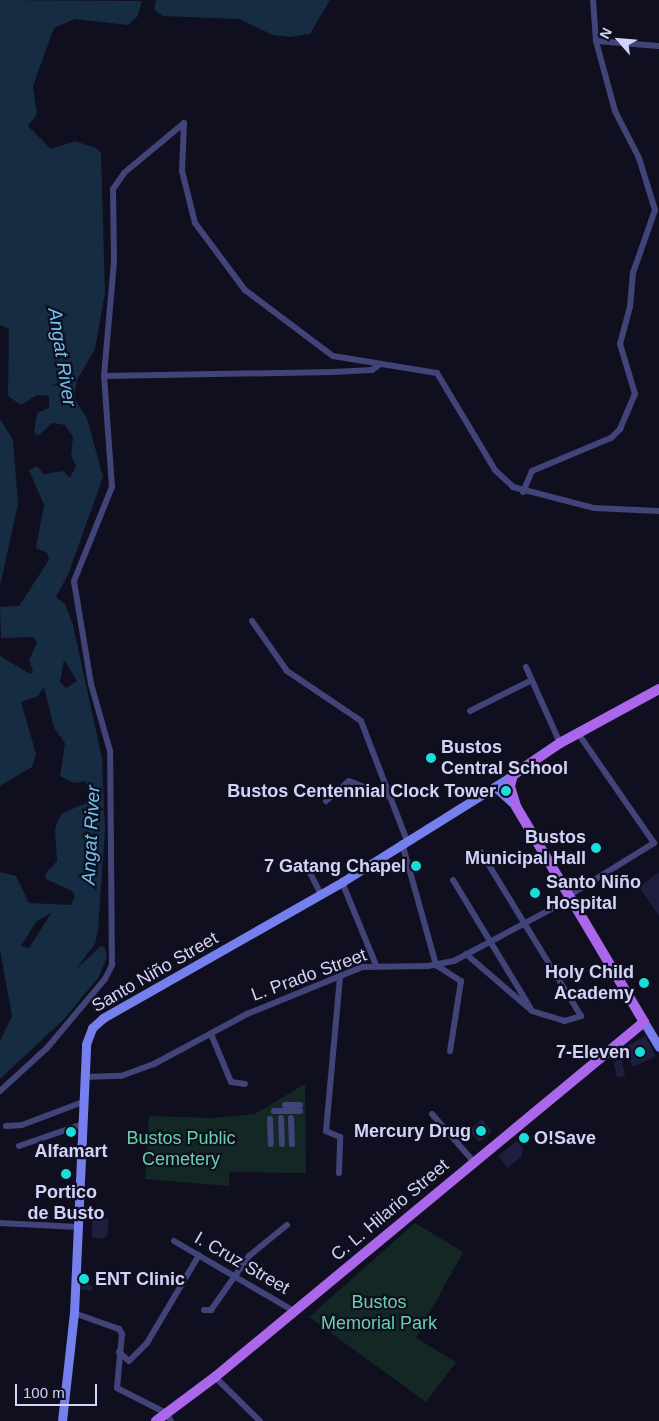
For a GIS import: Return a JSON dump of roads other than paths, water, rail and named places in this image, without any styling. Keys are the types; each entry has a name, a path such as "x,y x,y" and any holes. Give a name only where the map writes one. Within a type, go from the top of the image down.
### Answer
{"main road":[{"path":"644,1022 516,806 510,791 513,775 576,732 659,689"},
{"name":"C. L. Hilario Street","path":"156,1421 169,1417 294,1311 644,1022"}],"street":[{"path":"523,492 532,471 611,438 620,429 635,394 620,344 630,306 633,274 655,210 639,158 615,111 596,40 593,0"},
{"path":"596,40 659,46"},
{"path":"0,1091 47,1048 97,990 110,972 113,958 110,751 92,684 74,586 81,556 112,487 104,376 114,261 113,189 124,173 184,123 182,171 195,223 244,290 333,356 379,365 438,373 495,470 523,492 594,508 659,511"},
{"path":"104,376 333,372 372,370 379,365"},
{"path":"252,621 287,671 357,715 390,797 404,842 436,965 461,981 450,1051"},
{"path":"526,667 530,681 560,743"},
{"path":"470,711 530,681"},
{"name":"L. Prado Street","path":"84,1077 121,1076 154,1064 247,1014 376,965 436,965 491,944 526,926 654,843 576,732"},
{"name":"Santo Niño Street","path":"62,1421 74,1313 86,1044 97,1022 342,882 513,775"},
{"path":"326,801 349,782 390,797"},
{"path":"495,787 516,806"},
{"path":"466,954 532,1011 564,1021 581,1016 481,852"},
{"path":"306,865 321,894"},
{"path":"453,880 532,1011"},
{"path":"342,882 376,965"},
{"path":"339,1173 340,1137 326,1131 340,978"},
{"path":"644,1022 657,1041"},
{"path":"211,1034 231,1082 245,1084"},
{"path":"6,1126 22,1125 83,1102"},
{"path":"274,1111 300,1108 285,1105"},
{"path":"432,1114 474,1162"},
{"path":"281,1118 282,1144"},
{"path":"292,1118 292,1144"},
{"path":"270,1119 271,1144"},
{"path":"19,1146 83,1124"},
{"path":"0,1223 78,1227"},
{"path":"204,1310 211,1310 249,1256 287,1225"},
{"name":"I. Cruz Street","path":"174,1241 237,1275 294,1311"},
{"path":"119,1352 129,1361 148,1343 199,1255"},
{"path":"74,1313 119,1330 122,1334 117,1388 169,1417"},
{"path":"215,1377 260,1421"}],"water":[{"name":"Angat River","path":"0,0 142,1 137,17 128,25 75,19 54,28 33,86 37,114 28,126 51,149 75,141 96,148 101,153 105,293 95,349 77,380 74,398 87,418 103,477 69,572 56,597 65,604 73,625 102,758 105,830 98,930 95,944 75,970 101,946 105,948 107,957 98,978 64,1019 0,1079 0,1041 12,1016 0,950 0,872 16,876 29,903 71,905 75,896 72,891 46,879 45,874 57,861 55,830 58,820 63,813 86,803 90,790 85,781 74,783 60,776 65,743 54,728 44,687 38,696 21,702 36,754 32,767 0,786 0,656 30,674 33,672 29,660 37,643 33,637 1,638 0,607 19,606 49,560 47,553 36,548 44,505 29,470 37,466 44,474 63,471 70,478 76,466 71,456 73,437 65,425 52,423 38,436 34,432 37,413 49,408 49,396 37,395 21,405 8,396 9,329 0,325","holes":["64,660 77,681 66,688 60,682","52,912 29,948 21,946 36,922"]},
{"path":"156,0 330,0 310,34 290,37 273,35 239,19 163,16 154,10"},
{"path":"0,419 13,440 18,504 0,586"}],"place":[{"name":"Bustos Central School","path":"431,758"},
{"name":"Bustos Centennial Clock Tower","path":"506,791"},
{"name":"Bustos Municipal Hall","path":"596,848"},
{"name":"7 Gatang Chapel","path":"416,866"},
{"name":"Santo Niño Hospital","path":"535,893"},
{"name":"Holy Child Academy","path":"644,983"},
{"name":"7-Eleven","path":"640,1052"},
{"name":"Mercury Drug","path":"481,1131"},
{"name":"Alfamart","path":"71,1132"},
{"name":"O!Save","path":"524,1138"},
{"name":"Portico de Busto","path":"66,1174"},
{"name":"ENT Clinic","path":"84,1279"}],"park label":[{"name":"Bustos Public Cemetery","path":"181,1149"},
{"name":"Bustos Memorial Park","path":"379,1314"}]}
